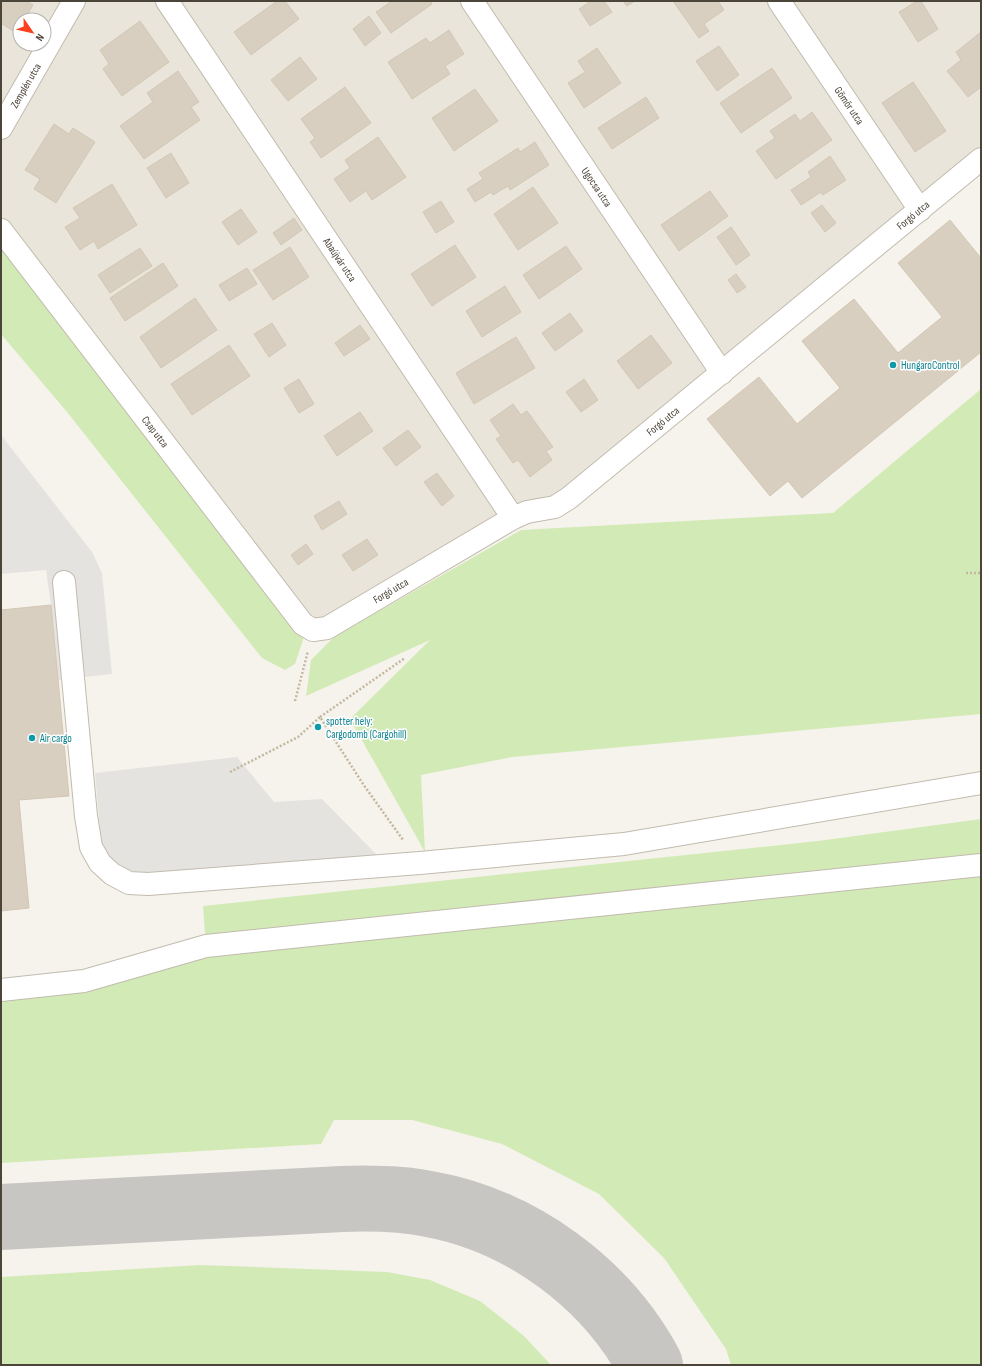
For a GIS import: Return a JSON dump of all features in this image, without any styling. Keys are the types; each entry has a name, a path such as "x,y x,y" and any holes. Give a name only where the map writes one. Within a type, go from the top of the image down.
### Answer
{"street":[{"name":"Zemplén utca","path":"1,128 74,1"},
{"name":"Abaújvár utca","path":"167,1 513,518"},
{"name":"Ugocsa utca","path":"472,1 722,373"},
{"name":"Gömör utca","path":"779,1 920,210"},
{"name":"Forgó utca","path":"313,630 327,628 513,518 527,512 555,507 570,498 981,159"},
{"name":"Csap utca","path":"1,230 303,624 313,630"},
{"path":"64,582 86,816 91,847 100,863 112,874 129,882 148,884 420,863 624,844 981,783"},
{"path":"1,990 84,981 206,946 981,865"}],"path":[{"path":"966,573 981,573"},
{"path":"294,701 313,630"},
{"path":"230,772 298,737 320,717 405,658"},
{"path":"320,717 363,784 420,863"}],"shaded area":[{"path":"1,1 981,1 981,159 569,498 313,630 1,230"},
{"path":"1,435 92,552 102,573 112,674 58,680 46,570 1,574"},
{"path":"237,757 274,802 322,799 377,855 146,874 128,870 115,862 106,853 101,842 95,773"}],"green space":[{"path":"1,248 304,637 295,664 285,670 262,658 67,412 1,334"},
{"path":"981,389 981,714 512,757 421,775 425,852 350,719 430,640 306,696 311,660 334,637 521,530 833,513"},
{"path":"981,819 981,1365 731,1365 726,1349 664,1258 599,1194 502,1144 412,1120 334,1120 321,1144 1,1163 1,990 206,946 203,906 818,841"},
{"path":"201,1265 387,1272 430,1280 480,1301 524,1336 551,1365 1,1365 1,1277"}],"building":[{"path":"1,1 27,1 33,5 29,12 12,12 12,30 1,23"},
{"path":"277,1 285,1 299,19 251,55 234,32"},
{"path":"392,1 430,1 432,4 391,33 376,12"},
{"path":"591,1 604,1 612,12 590,26 579,9"},
{"path":"623,1 635,1 627,6"},
{"path":"673,1 718,1 724,10 704,24 709,31 699,38"},
{"path":"917,1 921,1 938,29 918,42 899,12"},
{"path":"369,16 381,33 365,46 353,29"},
{"path":"140,21 169,62 122,96 103,69 109,64 100,50"},
{"path":"449,30 464,54 445,66 450,74 412,99 388,62 426,38 430,43"},
{"path":"981,32 981,87 968,97 947,71 961,60 956,52"},
{"path":"719,46 739,75 717,91 696,61"},
{"path":"597,48 621,83 584,108 568,83 585,72 578,61"},
{"path":"300,57 317,79 288,101 271,80"},
{"path":"772,68 792,98 741,133 720,103"},
{"path":"178,71 199,102 191,107 200,120 144,159 120,126 153,102 147,93"},
{"path":"913,82 946,131 915,152 882,103"},
{"path":"345,87 371,123 321,158 310,142 315,138 301,119"},
{"path":"475,89 498,121 454,151 432,118"},
{"path":"646,97 659,118 612,149 598,128"},
{"path":"812,112 832,140 776,179 756,151 775,138 770,131 795,114 800,121"},
{"path":"54,124 69,134 73,128 95,142 56,203 34,189 40,179 25,170"},
{"path":"378,137 406,177 372,200 366,191 350,202 334,179 350,168 345,160"},
{"path":"535,142 549,165 510,190 508,186 493,195 491,192 475,202 467,189 483,179 479,173 518,148 520,152"},
{"path":"171,153 189,183 166,198 147,168"},
{"path":"830,156 846,180 823,195 821,192 801,205 791,190 811,177 808,172"},
{"path":"112,184 137,225 98,249 94,241 80,250 65,227 80,218 73,208"},
{"path":"533,187 558,223 518,250 494,214"},
{"path":"710,191 728,216 679,251 661,225"},
{"path":"441,201 454,222 436,233 423,212"},
{"path":"822,205 836,223 825,232 811,213"},
{"path":"241,209 257,232 238,245 222,222"},
{"path":"294,218 302,230 281,245 273,233"},
{"name":"HungaroControl","path":"950,220 981,258 981,352 802,498 788,481 770,496 707,419 759,377 797,424 840,388 802,341 854,299 898,353 942,317 898,263"},
{"path":"731,227 750,255 736,265 717,237"},
{"path":"455,245 476,277 432,306 411,274"},
{"path":"566,246 582,269 539,299 523,275"},
{"path":"290,247 309,277 273,300 253,270"},
{"path":"140,248 152,266 110,293 98,275"},
{"path":"163,263 178,286 125,321 110,298"},
{"path":"247,268 257,284 229,301 219,285"},
{"path":"736,274 746,287 737,293 728,280"},
{"path":"505,286 521,312 482,337 466,311"},
{"path":"195,298 217,330 161,368 140,337"},
{"path":"570,313 583,331 555,351 542,333"},
{"path":"272,323 286,345 269,357 254,334"},
{"path":"360,325 370,339 344,356 335,343"},
{"path":"651,335 672,363 638,389 617,361"},
{"path":"516,337 535,368 474,404 456,373"},
{"path":"229,345 250,376 192,415 171,384"},
{"path":"299,379 314,404 299,413 284,388"},
{"path":"584,379 598,400 581,412 566,392"},
{"path":"513,404 521,415 527,411 553,447 546,451 552,460 530,477 518,460 513,463 496,439 501,436 490,420"},
{"path":"360,412 373,431 337,456 324,436"},
{"path":"408,430 421,447 396,466 383,448"},
{"path":"437,473 454,496 442,506 424,482"},
{"path":"339,501 347,514 322,530 314,516"},
{"path":"367,539 378,555 353,571 342,555"},
{"path":"306,544 313,554 298,565 291,555"},
{"name":"Air cargo","path":"51,605 69,796 19,800 29,908 1,911 1,610"}],"taxiway":[{"path":"1,1217 342,1199 386,1199 429,1204 463,1212 497,1225 528,1241 558,1260 585,1283 610,1308 632,1335 650,1365"}],"place":[{"name":"HungaroControl","path":"893,365"},
{"name":"spotter hely: Cargodomb (Cargohill)","path":"318,727"},
{"name":"Air cargo","path":"32,738"}]}
